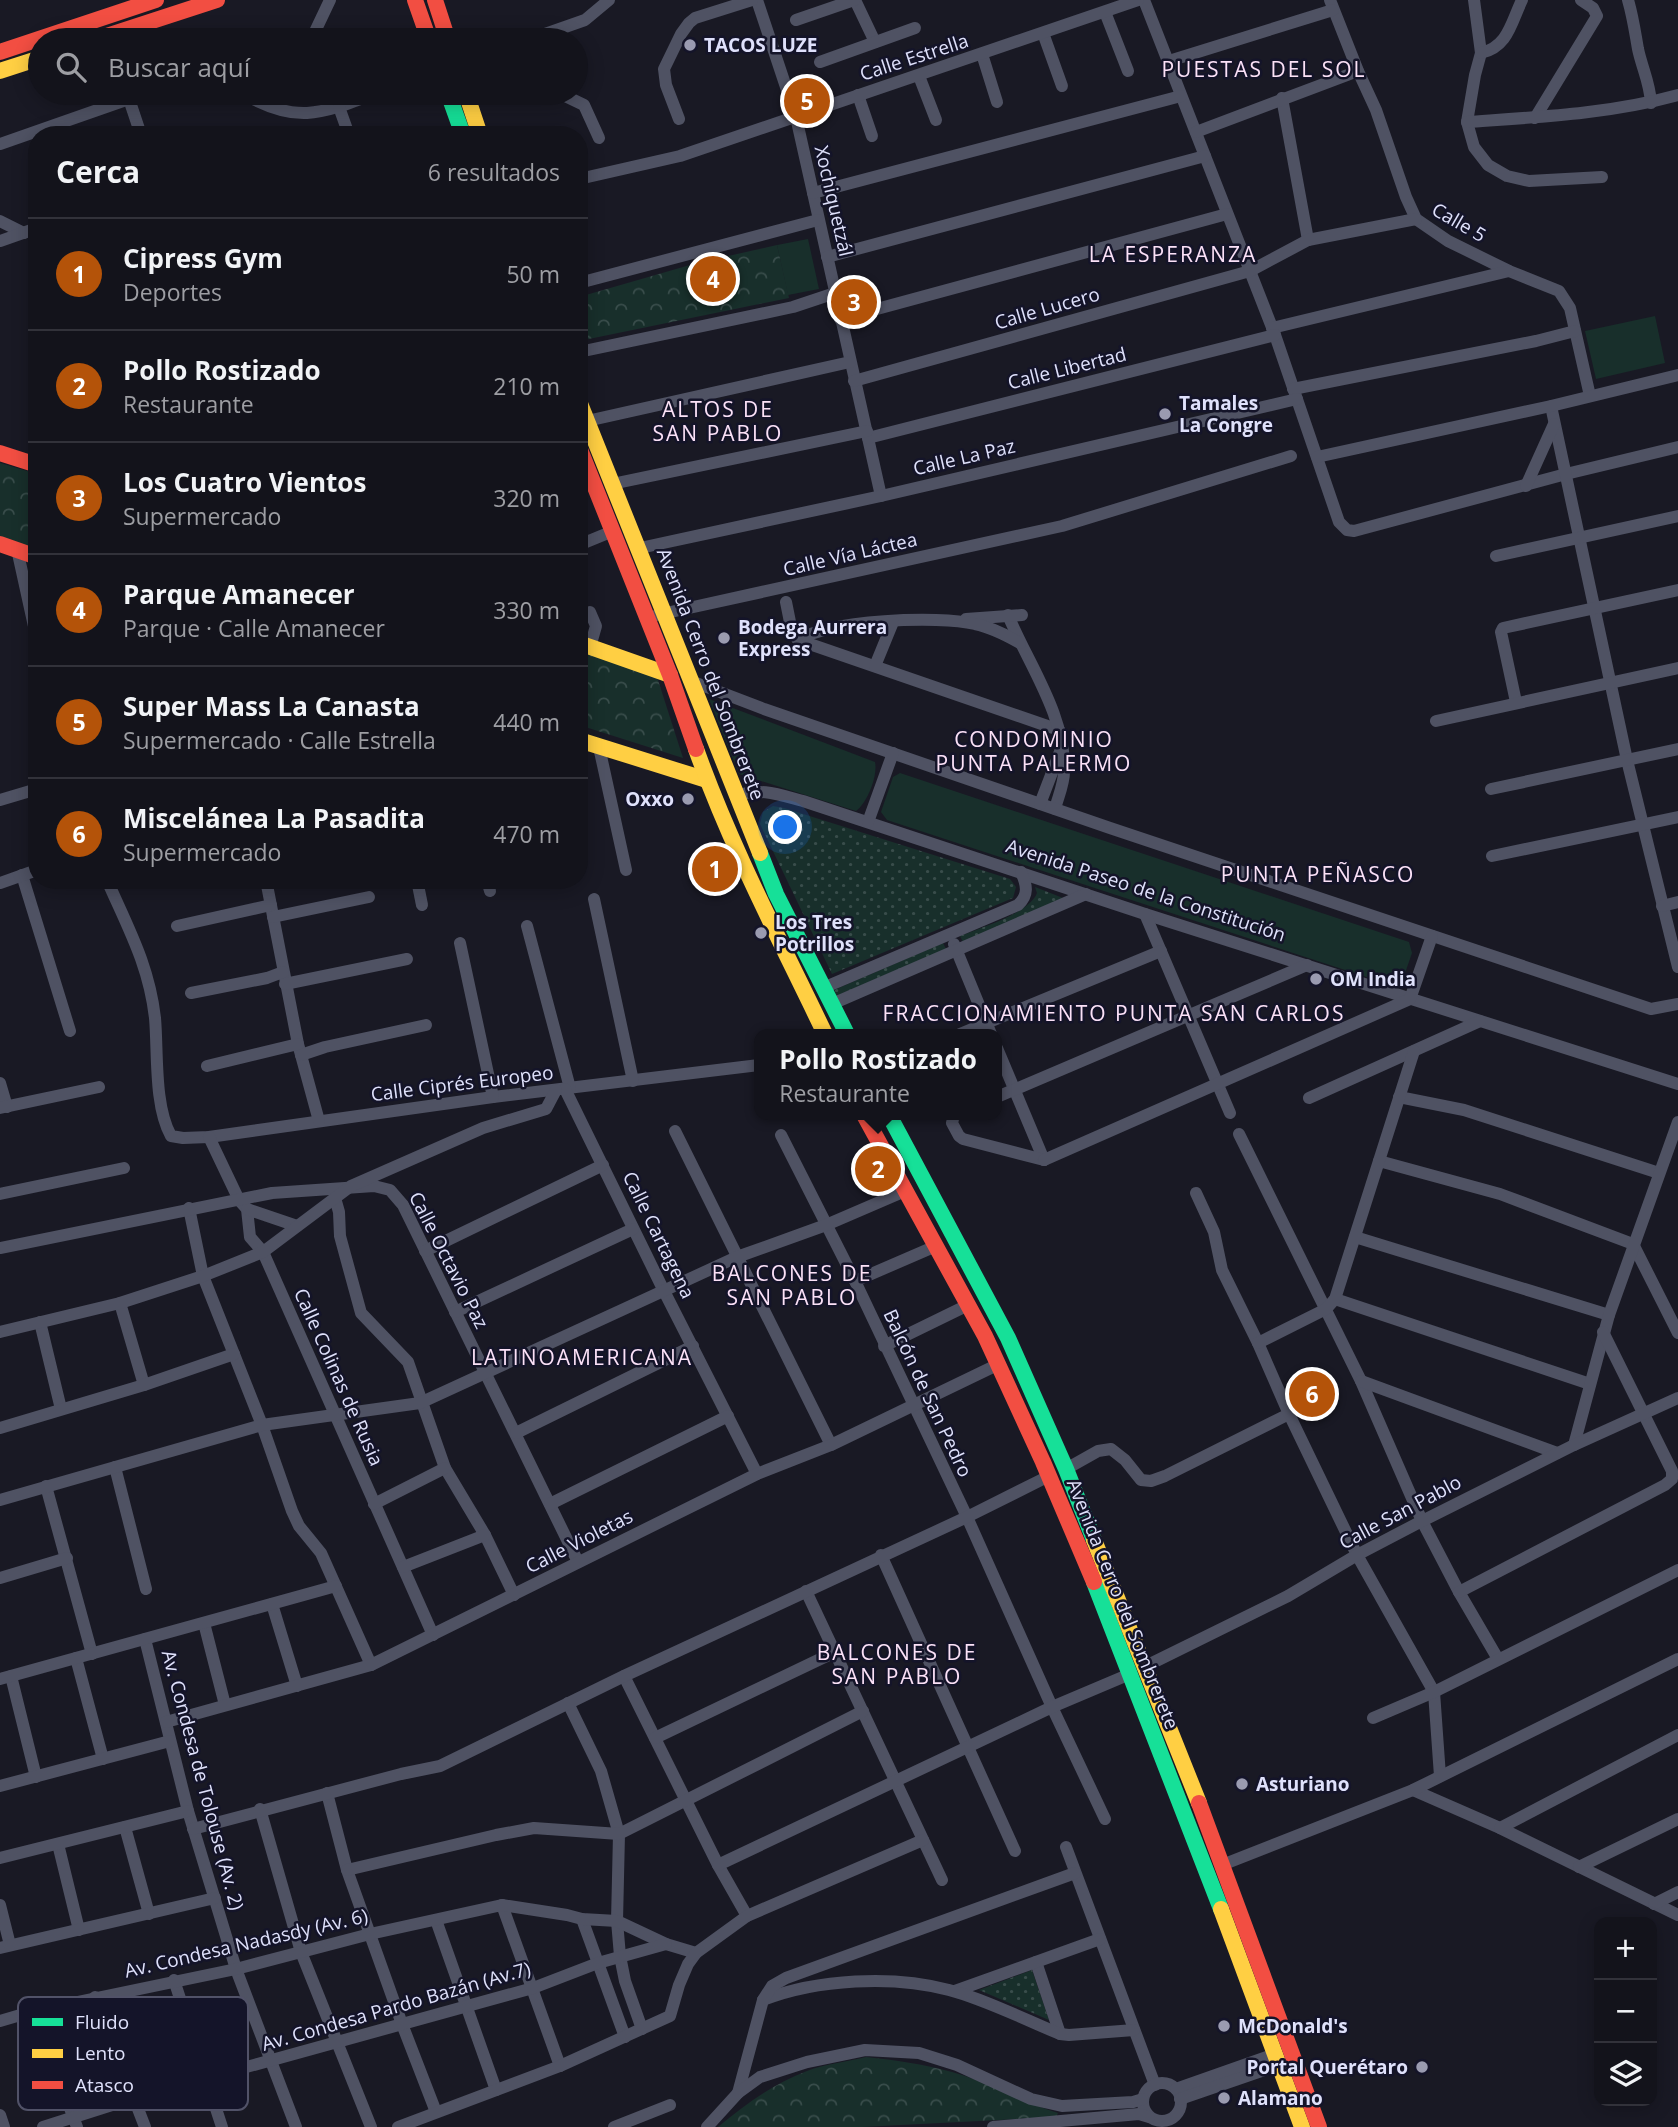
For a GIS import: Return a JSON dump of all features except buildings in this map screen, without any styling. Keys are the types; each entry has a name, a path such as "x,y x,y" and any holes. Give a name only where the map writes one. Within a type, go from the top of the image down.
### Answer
{"main road":[{"path":"72,28 156,0"},
{"path":"131,28 217,0"},
{"path":"415,0 425,28"},
{"path":"435,0 444,28"},
{"path":"0,52 28,43"},
{"path":"0,71 28,62"},
{"path":"452,105 460,126"},
{"path":"470,105 477,126"},
{"name":"Avenida Cerro del Sombrerete","path":"588,424 776,894 844,1029"},
{"path":"0,453 28,462"},
{"name":"Avenida Cerro del Sombrerete","path":"588,480 613,531 670,675 707,780 756,892 823,1029"},
{"path":"0,544 28,554"},
{"path":"588,646 670,675"},
{"path":"588,743 707,780"},
{"name":"Avenida Cerro del Sombrerete","path":"867,1120 999,1364 1137,1671 1222,1865 1319,2127"},
{"name":"Avenida Cerro del Sombrerete","path":"892,1120 1008,1338 1066,1469 1302,2127"},
{"path":"951,1275 969,1265"}],"street":[{"path":"317,28 330,0"},
{"path":"562,28 585,20 604,7 609,0"},
{"path":"679,119 666,85 664,69 681,34 695,18 754,0"},
{"name":"Xochiquetzál","path":"754,0 796,117 881,496"},
{"path":"796,20 854,0 875,42"},
{"name":"Calle Estrella","path":"588,177 680,156 1138,0"},
{"path":"1144,0 1273,331 1339,522 1346,530 1354,531 1678,447"},
{"path":"1474,0 1482,53 1475,75 1467,122 1474,147 1489,165 1507,176 1529,181 1602,177"},
{"path":"1482,53 1495,50 1503,42 1522,0"},
{"path":"1535,118 1597,16 1594,8 1581,0"},
{"path":"1628,0 1636,24 1651,103"},
{"path":"1169,61 1332,5"},
{"name":"Calle 5","path":"1332,5 1376,110 1416,219 1448,241 1509,271 1559,291 1570,309 1590,396"},
{"path":"1105,12 1128,71"},
{"path":"820,62 915,28"},
{"path":"1042,33 1062,86"},
{"path":"982,54 997,102"},
{"path":"1196,132 1358,71"},
{"path":"919,76 936,120"},
{"path":"858,95 872,136"},
{"path":"1467,122 1583,114 1651,103 1678,95"},
{"path":"813,193 1181,96"},
{"path":"1282,99 1308,240"},
{"path":"52,126 112,105"},
{"path":"131,105 138,126"},
{"path":"267,105 284,113 316,113 344,105"},
{"path":"584,105 599,138"},
{"path":"339,107 346,126"},
{"path":"0,144 28,134"},
{"path":"827,257 1205,156"},
{"path":"840,319 1227,214"},
{"name":"Calle Lucero","path":"854,381 1250,271 1308,240 1416,219"},
{"path":"588,281 818,220"},
{"path":"0,221 24,233"},
{"path":"0,241 28,231"},
{"name":"Calle Libertad","path":"612,484 867,434 1509,271"},
{"path":"588,350 793,307 835,293"},
{"name":"Calle La Paz","path":"640,548 881,496 1295,394 1575,331"},
{"path":"588,421 850,362"},
{"path":"1317,457 1678,375"},
{"path":"1550,406 1627,760 1645,824 1678,967"},
{"path":"1527,486 1555,423"},
{"name":"Calle Vía Láctea","path":"646,617 1062,526 1291,456"},
{"path":"1496,556 1678,516"},
{"path":"588,541 613,531"},
{"path":"1516,702 1501,632 1503,628 1678,590"},
{"path":"786,602 792,632 798,640 1059,730"},
{"path":"588,640 596,626 590,612"},
{"path":"1008,615 1052,706 1059,730 1064,774 1055,809"},
{"path":"798,640 807,634 854,624 1022,615"},
{"path":"949,620 976,624 1020,643"},
{"path":"875,666 893,622"},
{"path":"1436,721 1678,668"},
{"path":"691,681 1040,804 1651,1009 1678,1004"},
{"path":"1040,804 1062,745"},
{"path":"599,747 626,870"},
{"path":"1491,789 1678,748"},
{"path":"869,822 892,753"},
{"name":"Avenida Paseo de la Constitución","path":"737,796 761,790 869,822 1145,914 1675,1083"},
{"path":"0,800 28,792"},
{"path":"1492,856 1678,817"},
{"path":"823,988 1018,905 1024,900 1026,892 1021,872"},
{"path":"0,883 28,873"},
{"path":"22,875 70,1031"},
{"name":"Calle Ciprés Europeo","path":"111,889 144,961 155,1018 157,1064 165,1125 171,1136 209,1137 493,1097 754,1067"},
{"path":"268,889 299,1050 320,1121"},
{"path":"418,889 422,905"},
{"path":"832,1004 1086,894"},
{"path":"177,926 369,897"},
{"path":"594,899 634,1081"},
{"path":"1662,906 1678,902"},
{"path":"1145,914 1230,1113"},
{"name":"Calle Cartagena","path":"527,926 564,1089 757,1474"},
{"path":"949,934 989,1029 1161,951"},
{"path":"952,1120 963,1139 1044,1160 1410,999 1432,936"},
{"path":"460,943 493,1097"},
{"path":"191,993 267,978 284,978 407,959"},
{"path":"1002,1095 1307,965"},
{"path":"1309,1098 1480,1021"},
{"path":"207,1066 325,1047 426,1025"},
{"path":"1258,1343 1330,1304 1355,1237 1414,1051"},
{"path":"1002,1060 1044,1160"},
{"path":"0,1083 3,1107 99,1087"},
{"path":"0,1332 120,1303 203,1276 263,1252 351,1186 483,1128 546,1109 564,1089"},
{"path":"1399,1097 1464,1110 1659,1173"},
{"path":"1574,1445 1603,1332 1678,1122"},
{"path":"675,1131 831,1446"},
{"path":"1239,1134 1330,1304 1422,1521 1498,1659"},
{"name":"Balcón de San Pedro","path":"781,1135 855,1280 1105,1819"},
{"name":"Calle Colinas de Rusia","path":"209,1137 243,1205 250,1237 263,1252 433,1635"},
{"path":"1379,1161 1500,1194 1633,1244 1678,1333"},
{"path":"425,1251 603,1166"},
{"path":"0,1194 124,1168"},
{"name":"Calle Octavio Paz","path":"0,1248 189,1208 243,1205 272,1193 351,1186 374,1186 390,1190 403,1205 578,1562"},
{"path":"0,1500 262,1425 422,1402 737,1257 826,1225 905,1191"},
{"path":"1196,1193 1214,1231 1222,1269 1289,1414 1357,1555 1434,1692 1440,1776"},
{"path":"335,1198 340,1212 340,1236 361,1313 408,1362 445,1468 485,1535 514,1595"},
{"path":"243,1205 297,1226"},
{"path":"189,1208 203,1276 262,1425 292,1511 299,1526 321,1553 371,1665"},
{"path":"455,1312 633,1229"},
{"path":"1355,1237 1609,1315"},
{"path":"855,1280 936,1246"},
{"path":"120,1303 144,1385"},
{"path":"1330,1304 1590,1384"},
{"path":"884,1346 968,1305"},
{"path":"40,1322 61,1409"},
{"path":"1459,1592 1672,1479 1672,1471 1645,1413 1603,1332"},
{"path":"516,1433 693,1346"},
{"path":"0,1428 144,1385 234,1354"},
{"name":"Calle Violetas","path":"166,1722 371,1665 757,1474 831,1446 999,1364"},
{"path":"1361,1381 1557,1453"},
{"name":"Calle San Pablo","path":"718,1865 1052,1707 1137,1671 1288,1596 1422,1521 1557,1453 1678,1398"},
{"path":"1066,1469 1098,1451 1111,1449 1125,1460 1140,1480 1151,1480 1165,1476 1289,1414"},
{"path":"550,1504 728,1416"},
{"path":"116,1467 146,1589"},
{"path":"374,1504 445,1468"},
{"path":"193,1829 440,1766 624,1676 967,1517 1049,1476"},
{"path":"46,1486 92,1654"},
{"path":"403,1567 485,1535"},
{"path":"881,1555 1014,1851"},
{"path":"0,1578 67,1558"},
{"path":"1373,1718 1434,1692 1678,1570"},
{"path":"36,1777 5,1678 336,1587"},
{"path":"806,1591 942,1880"},
{"path":"272,1604 297,1686"},
{"path":"204,1623 225,1705"},
{"name":"Av. Condesa de Tolouse (Av. 2)","path":"145,1639 193,1829 247,1997"},
{"path":"655,1738 835,1652"},
{"path":"76,1658 103,1759"},
{"path":"1222,1865 1413,1790 1675,1660 1678,1676"},
{"path":"624,1676 718,1865 747,1916"},
{"path":"568,1703 601,1771 619,1833 617,1922 620,1956 625,1981 642,2029"},
{"path":"347,1870 534,1828 619,1833 863,1711"},
{"path":"1500,1828 1678,1735"},
{"path":"0,1786 170,1741"},
{"path":"1413,1790 1500,1828 1678,1915"},
{"path":"327,1793 347,1870 436,2112"},
{"path":"260,1810 301,1952 371,2127"},
{"path":"0,1858 188,1811"},
{"path":"1579,1867 1678,1819"},
{"path":"124,1827 149,1914"},
{"path":"398,2127 560,2066 670,2016 688,1964 696,1954 747,1916 923,1840"},
{"path":"58,1844 79,1930"},
{"path":"1066,1847 1155,2085"},
{"path":"738,2093 763,2000 772,1986 786,1978 1076,1873"},
{"path":"1654,1904 1678,1892"},
{"path":"0,1905 5,1946 215,1898"},
{"path":"560,2066 502,1905 567,1914 582,1919 617,1922 696,1954"},
{"name":"Av. Condesa Nadasdy (Av. 6)","path":"95,1997 236,1969 370,1934 502,1905"},
{"path":"582,1919 625,2037"},
{"path":"436,1920 496,2090"},
{"path":"954,1992 1100,1939"},
{"name":"Av. Condesa Pardo Bazán (Av.7)","path":"248,2068 464,2005 533,1988 598,1963 666,1944"},
{"path":"1036,1962 1060,2034"},
{"path":"174,1980 179,1997"},
{"path":"763,2000 784,1992 883,1980 954,1992 1060,2034 1134,2030"},
{"path":"606,1987 625,1981"},
{"name":"Av. Condesa de Tolouse (Av. 2)","path":"248,2001 296,2127"},
{"name":"Av. Condesa Nadasdy (Av. 6)","path":"0,2021 18,2016"},
{"path":"706,2127 738,2093 760,2077 807,2062 865,2050 919,2053 957,2065 1031,2099 1062,2106 1133,2102 1143,2099"},
{"path":"1178,2094 1277,2059"},
{"path":"1149,2117 1145,2112 1143,2099 1145,2093 1155,2085 1164,2084 1178,2094"},
{"path":"993,2127 1139,2114 1169,2124 1178,2112 1178,2094"},
{"path":"614,2127 670,2105"},
{"name":"Av. Condesa Pardo Bazán (Av.7)","path":"43,2127 75,2122 104,2110"},
{"path":"139,2110 145,2127"},
{"path":"216,2110 222,2127"},
{"path":"0,2115 4,2127"}],"green space":[{"path":"808,239 819,289 788,295 777,245"},
{"path":"777,245 789,298 588,339 588,294 697,263"},
{"path":"1655,316 1665,363 1596,379 1585,331"},
{"path":"0,463 28,471 28,546 0,537"},
{"path":"588,653 657,677 683,758 588,728"},
{"path":"709,699 875,762 868,796 856,811 739,774"},
{"path":"900,773 1409,942 1412,953 1402,982 1391,985 887,820 881,812 893,777"},
{"path":"773,806 1010,879 1016,887 1013,898 832,974 760,824 763,812"},
{"path":"1035,887 1063,898 963,942 960,936 1025,907 1037,893"},
{"path":"943,943 946,949 836,996 834,990"},
{"path":"1032,1970 1049,2020 979,1990"},
{"path":"866,2057 952,2072 1058,2113 1056,2117 862,2127 718,2127 760,2095 795,2076"}],"traffic: fast":[{"path":"452,105 460,126"},
{"path":"760,853 776,894 844,1029"},
{"path":"892,1120 1008,1338 1094,1540"},
{"path":"1094,1582 1221,1909"}],"traffic: slow":[{"path":"0,71 28,62"},
{"path":"470,105 477,126"},
{"path":"588,423 760,853"},
{"path":"588,646 670,675"},
{"path":"588,743 707,780"},
{"path":"696,749 740,857 823,1029"},
{"path":"1094,1540 1199,1803"},
{"path":"1221,1909 1302,2127"}],"traffic: jam":[{"path":"72,28 156,0"},
{"path":"131,28 217,0"},
{"path":"415,0 425,28"},
{"path":"435,0 444,28"},
{"path":"0,52 28,43"},
{"path":"0,453 28,462"},
{"path":"588,470 670,675 696,749"},
{"path":"0,544 28,554"},
{"path":"867,1120 985,1336 1094,1582"},
{"path":"1199,1803 1319,2127"}],"place":[{"name":"TACOS LUZE","path":"690,45"},
{"name":"Super Mass La Canasta","path":"807,101"},
{"name":"Parque Amanecer","path":"713,279"},
{"name":"Los Cuatro Vientos","path":"854,302"},
{"name":"Tamales La Congre","path":"1165,414"},
{"name":"Bodega Aurrera Express","path":"724,638"},
{"name":"Oxxo","path":"688,799"},
{"name":"Cipress Gym","path":"715,869"},
{"name":"Los Tres Potrillos","path":"761,933"},
{"name":"OM India","path":"1316,979"},
{"name":"Pollo Rostizado","path":"878,1169"},
{"name":"Miscelánea La Pasadita","path":"1312,1394"},
{"name":"Asturiano","path":"1242,1784"},
{"name":"McDonald's","path":"1224,2026"},
{"name":"Portal Querétaro","path":"1422,2067"},
{"name":"Alamano","path":"1224,2098"}],"district":[{"name":"PUESTAS DEL SOL","path":"1264,69"},
{"name":"LA ESPERANZA","path":"1173,254"},
{"name":"ALTOS DE SAN PABLO","path":"718,421"},
{"name":"CONDOMINIO PUNTA PALERMO","path":"1034,751"},
{"name":"PUNTA PEÑASCO","path":"1318,874"},
{"name":"FRACCIONAMIENTO PUNTA SAN CARLOS","path":"1114,1013"},
{"name":"BALCONES DE SAN PABLO","path":"792,1285"},
{"name":"LATINOAMERICANA","path":"582,1357"},
{"name":"BALCONES DE SAN PABLO","path":"897,1664"}]}
